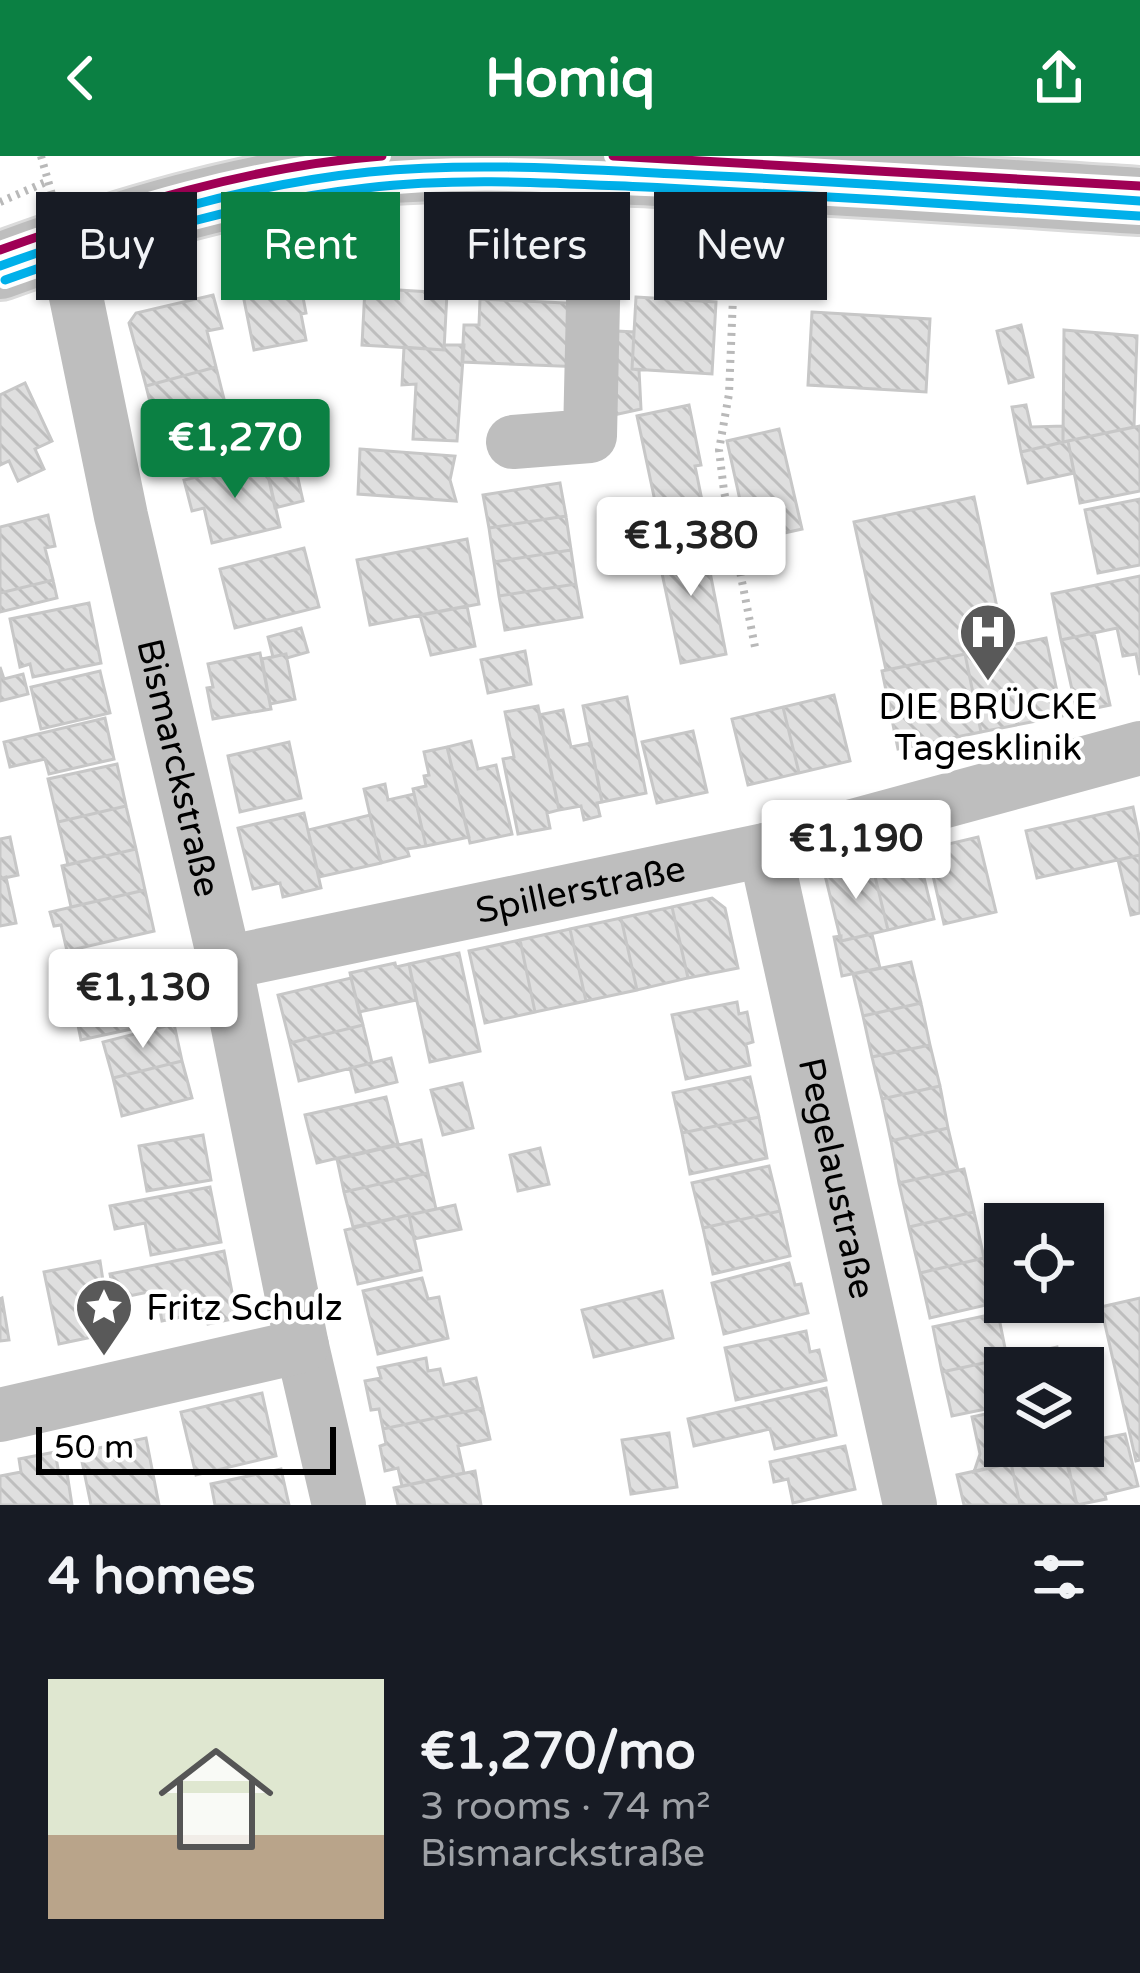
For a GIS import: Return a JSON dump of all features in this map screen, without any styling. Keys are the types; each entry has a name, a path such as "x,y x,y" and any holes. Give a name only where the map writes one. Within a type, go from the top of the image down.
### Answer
{"main road":[{"path":"197,200 368,172 453,167 1140,201"},
{"path":"0,266 36,239"}],"street":[{"path":"513,442 590,436 596,171"},
{"name":"Bismarckstraße","path":"76,300 339,1505"},
{"name":"Spillerstraße","path":"224,963 765,850 1140,748"},
{"name":"Pegelaustraße","path":"765,850 910,1505"},
{"path":"0,1415 302,1346"}],"path":[{"path":"41,156 51,192"},
{"path":"0,202 48,181"},
{"path":"732,300 729,394 719,450 755,646"}],"building":[{"path":"400,290 424,292 424,300 447,300 444,350 362,345 364,300 400,300"},
{"path":"213,295 222,328 207,331 216,367 146,386 129,323 136,313"},
{"path":"636,297 716,302 712,374 632,369"},
{"path":"244,300 303,300 306,340 254,350"},
{"path":"480,300 585,304 583,367 462,362 464,325 479,325"},
{"path":"812,312 930,319 926,392 808,385"},
{"path":"1021,325 1033,377 1009,383 997,331"},
{"path":"597,330 634,332 632,369 639,370 641,409 596,419"},
{"path":"1064,330 1137,336 1134,427 1063,442"},
{"path":"444,345 464,345 457,441 413,439 416,384 402,385 404,347 444,350"},
{"path":"216,367 235,443 177,458 174,447 162,450 146,386"},
{"path":"25,383 52,441 35,449 44,469 18,481 9,461 0,465 0,395"},
{"path":"689,405 709,535 664,544 637,416"},
{"path":"1026,405 1031,427 1063,426 1063,442 1021,452 1012,407"},
{"path":"1140,426 1140,491 1080,503 1068,441"},
{"path":"779,429 802,529 749,541 727,441"},
{"path":"1068,441 1074,473 1028,483 1021,452"},
{"path":"290,443 303,501 275,508 265,461 258,462 255,450"},
{"path":"360,449 455,456 450,480 456,501 358,494"},
{"path":"265,461 280,527 212,543 204,508 192,511 184,480"},
{"path":"560,483 566,516 489,528 483,495"},
{"path":"974,497 1005,646 886,670 854,522"},
{"path":"1140,499 1140,565 1098,573 1085,510"},
{"path":"48,515 55,546 45,548 53,580 0,593 0,527"},
{"path":"566,516 571,550 494,562 489,528"},
{"path":"703,536 726,654 681,663 656,545"},
{"path":"467,539 479,604 370,625 357,560"},
{"path":"304,548 319,607 235,628 220,569"},
{"path":"571,550 576,584 499,596 494,562"},
{"path":"1140,576 1140,675 1136,654 1123,656 1117,628 1061,640 1052,594"},
{"path":"53,580 57,598 0,612 0,593"},
{"path":"576,584 582,617 505,630 499,596"},
{"path":"89,603 101,663 33,677 30,664 20,667 10,619"},
{"path":"467,606 475,646 431,655 420,615"},
{"path":"301,628 308,652 273,657 268,637"},
{"path":"1094,633 1110,705 1077,712 1061,640"},
{"path":"1046,638 1062,716 981,732 965,654"},
{"path":"525,651 531,684 488,693 481,660"},
{"path":"260,653 271,709 213,719 208,664"},
{"path":"286,654 295,699 270,704 262,659"},
{"path":"965,654 981,732 898,749 882,671"},
{"path":"0,667 4,679 23,674 28,694 0,701"},
{"path":"100,671 110,713 41,729 31,687"},
{"path":"834,695 850,761 799,773 783,707"},
{"path":"627,697 646,793 602,802 583,706"},
{"path":"538,706 559,810 547,813 550,828 518,834 503,759 514,757 505,712"},
{"path":"783,707 799,773 748,785 732,719"},
{"path":"563,710 571,747 591,743 602,802 597,803 600,816 584,820 581,806 559,810 539,715"},
{"path":"105,718 114,759 49,774 45,759 10,767 4,742"},
{"path":"693,731 707,792 657,803 642,742"},
{"path":"471,741 478,769 496,765 512,834 470,843 447,747"},
{"path":"289,742 301,798 240,812 228,756"},
{"path":"447,747 469,837 426,846 413,789 426,786 424,776 429,775 424,752"},
{"path":"117,764 126,806 58,822 48,779"},
{"path":"385,784 388,800 414,794 426,846 407,849 409,856 381,863 364,789"},
{"path":"126,806 136,849 68,865 58,822"},
{"path":"1133,807 1140,855 1037,878 1026,831"},
{"path":"304,813 321,888 283,897 280,883 253,889 238,828"},
{"path":"370,815 381,863 319,877 308,830"},
{"path":"10,837 18,875 0,879 0,839"},
{"path":"978,837 996,912 944,924 927,849"},
{"path":"136,849 145,890 71,907 62,866"},
{"path":"918,853 934,919 888,930 872,864"},
{"path":"1140,855 1140,913 1131,915 1118,860"},
{"path":"872,864 888,930 841,941 825,875"},
{"path":"6,877 16,923 0,926 0,879"},
{"path":"145,890 154,931 67,951 61,925 54,926 50,912"},
{"path":"712,898 725,908 738,968 688,978 672,907"},
{"path":"672,907 688,978 637,990 621,918"},
{"path":"621,918 637,990 586,1001 570,929"},
{"path":"570,929 586,1001 535,1012 520,940"},
{"path":"872,934 880,968 842,976 834,937 841,936 841,941"},
{"path":"520,940 535,1012 485,1023 469,951"},
{"path":"459,953 480,1051 430,1062 409,964"},
{"path":"161,961 173,1020 81,1040 69,981"},
{"path":"911,962 921,1003 863,1016 853,974"},
{"path":"395,963 396,967 409,964 416,1000 359,1012 350,973"},
{"path":"351,978 363,1025 290,1043 278,995"},
{"path":"737,1002 739,1014 747,1012 753,1042 746,1044 750,1065 686,1079 672,1015"},
{"path":"921,1003 930,1045 872,1057 863,1016"},
{"path":"174,1024 182,1061 113,1078 103,1042"},
{"path":"363,1025 372,1063 299,1081 290,1043"},
{"path":"930,1045 940,1086 882,1099 872,1057"},
{"path":"391,1058 397,1082 356,1092 350,1068"},
{"path":"182,1061 192,1098 122,1116 113,1078"},
{"path":"750,1077 759,1117 682,1133 673,1093"},
{"path":"462,1083 473,1128 443,1135 431,1090"},
{"path":"940,1086 948,1128 891,1141 882,1099"},
{"path":"386,1097 398,1144 317,1163 305,1115"},
{"path":"759,1117 767,1158 690,1174 682,1133"},
{"path":"948,1128 958,1170 899,1183 891,1141"},
{"path":"203,1135 211,1180 147,1191 139,1146"},
{"path":"421,1140 428,1173 344,1192 337,1159"},
{"path":"540,1148 549,1184 518,1191 510,1155"},
{"path":"769,1166 780,1211 703,1228 692,1183"},
{"path":"964,1169 974,1212 909,1227 899,1183"},
{"path":"428,1173 436,1209 353,1227 344,1192"},
{"path":"210,1187 221,1242 151,1255 145,1223 115,1229 110,1206"},
{"path":"455,1205 461,1229 414,1239 409,1215"},
{"path":"780,1211 790,1256 713,1274 703,1228"},
{"path":"974,1212 984,1258 920,1273 909,1227"},
{"path":"409,1215 421,1270 358,1284 345,1230"},
{"path":"224,1251 237,1318 208,1324 205,1312 162,1321 158,1300 151,1301 148,1292 115,1299 110,1274"},
{"path":"984,1258 984,1306 930,1318 920,1273"},
{"path":"100,1261 111,1333 59,1344 44,1272"},
{"path":"789,1263 795,1285 801,1284 808,1313 724,1334 712,1283"},
{"path":"422,1278 428,1299 439,1297 448,1338 378,1354 363,1291"},
{"path":"662,1291 673,1338 594,1357 582,1310"},
{"path":"1140,1298 1140,1460 1136,1461 1104,1320 1104,1306"},
{"path":"0,1299 9,1340 0,1341"},
{"path":"984,1316 984,1323 1000,1323 1005,1347 984,1347 984,1363 942,1372 933,1327"},
{"path":"806,1331 810,1352 819,1350 826,1380 736,1400 725,1348"},
{"path":"426,1358 428,1371 440,1369 444,1385 476,1378 483,1408 383,1429 379,1409 371,1410 365,1381 381,1378 378,1368"},
{"path":"984,1363 984,1409 952,1416 942,1372"},
{"path":"826,1388 836,1435 775,1449 770,1429 694,1446 688,1419"},
{"path":"262,1393 276,1456 196,1475 181,1412"},
{"path":"483,1408 490,1439 458,1446 464,1473 402,1486 398,1468 385,1471 380,1446 386,1444 383,1429"},
{"path":"984,1414 984,1467 995,1467 974,1472 980,1454 972,1417"},
{"path":"669,1433 677,1487 631,1494 622,1440"},
{"path":"1125,1434 1138,1486 1077,1505 1069,1467 1104,1467 1104,1438"},
{"path":"146,1438 159,1505 91,1505 80,1452"},
{"path":"845,1446 855,1489 793,1503 788,1479 774,1482 770,1462"},
{"path":"55,1452 59,1474 67,1473 72,1505 0,1505 0,1476 21,1472 19,1459"},
{"path":"1012,1467 1068,1467 1077,1505 1020,1505"},
{"path":"1012,1467 1020,1505 964,1505 957,1475"},
{"path":"281,1469 289,1505 215,1505 211,1484"},
{"path":"475,1471 481,1505 398,1505 394,1488"}],"transit line":[{"path":"0,250 188,190 284,169 382,156"},
{"path":"613,156 1140,186"},
{"path":"0,266 228,196 322,178 407,169 600,170 1140,201"},
{"path":"5,280 228,212 403,184 591,185 1139,216"}],"place":[{"name":"DIE BRÜCKE Tagesklinik","path":"988,683"},
{"name":"Fritz Schulz","path":"104,1358"}]}
